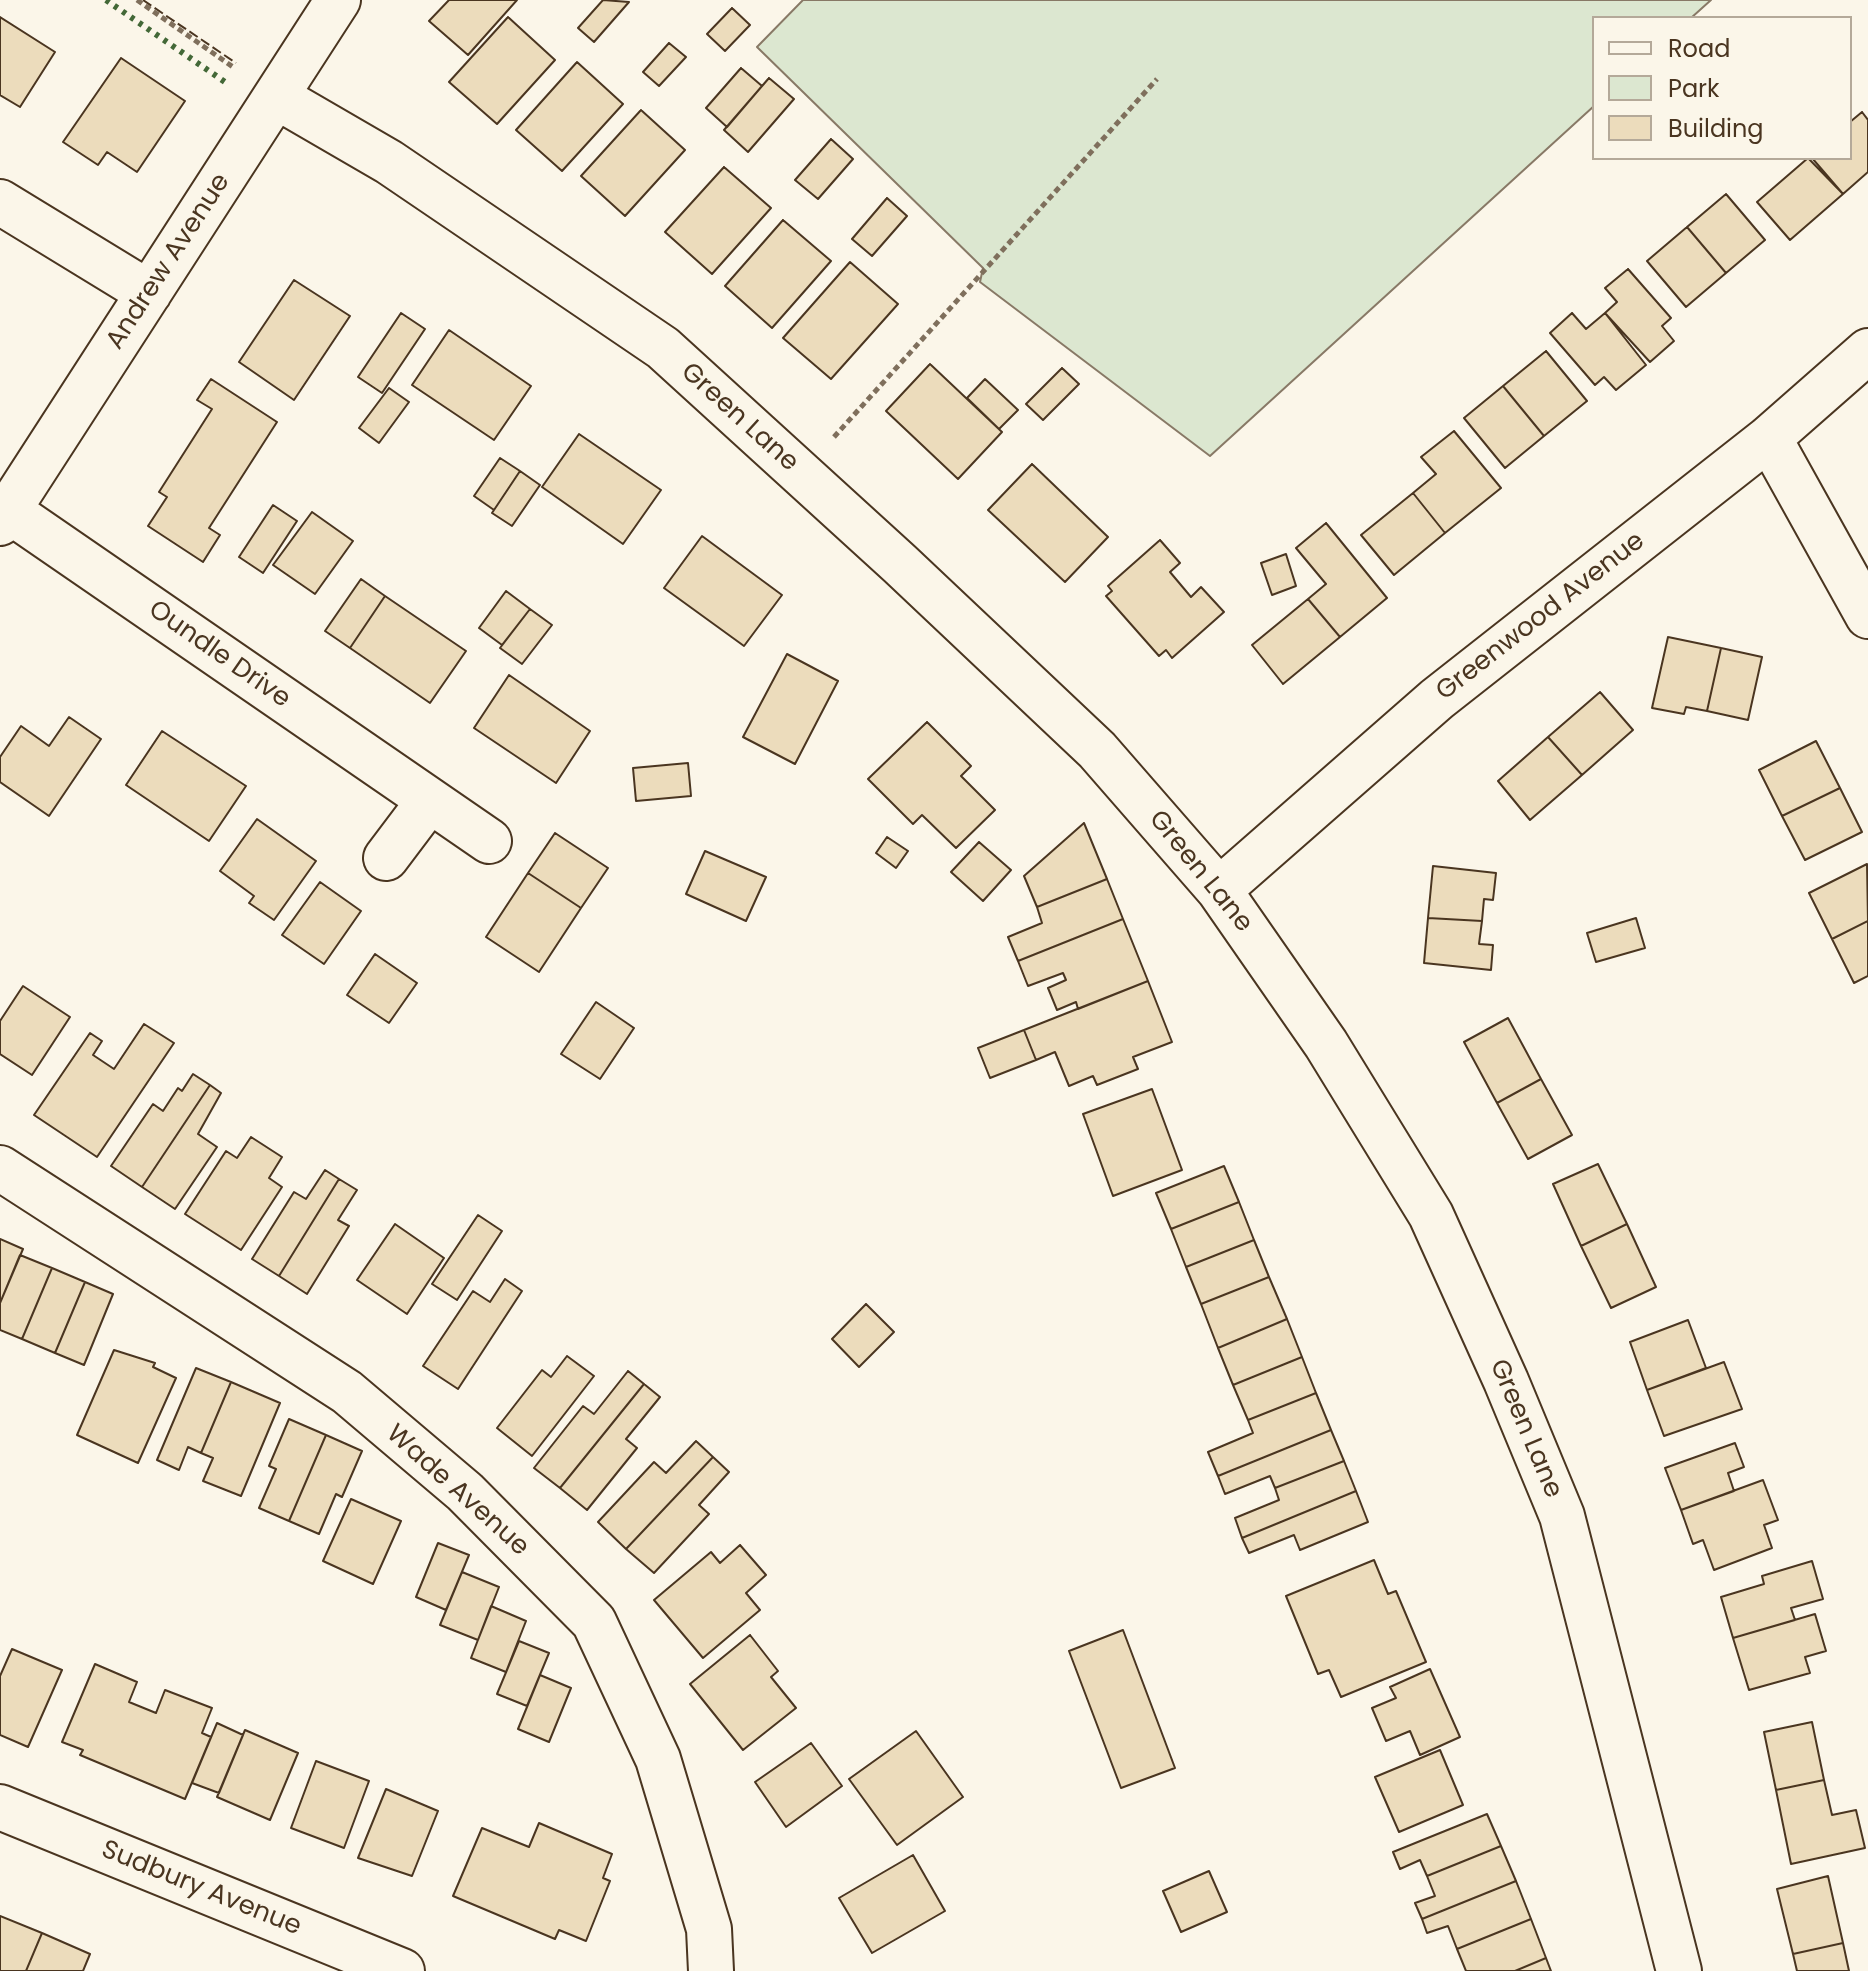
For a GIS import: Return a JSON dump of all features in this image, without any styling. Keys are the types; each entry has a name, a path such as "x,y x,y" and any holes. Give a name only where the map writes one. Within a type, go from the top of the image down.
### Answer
{"street":[{"name":"Andrew Avenue","path":"4,516 338,0"},
{"name":"Green Lane","path":"277,97 389,162 663,348 1097,750 1219,890 1326,1044 1431,1215 1506,1381 1562,1516 1679,1971"},
{"path":"0,202 149,293"},
{"name":"Greenwood Avenue","path":"1219,890 1437,699 1769,438 1868,351"},
{"path":"1769,438 1868,616"},
{"name":"Oundle Drive","path":"4,516 489,841"},
{"path":"386,858 429,801"},
{"name":"Wade Avenue","path":"0,1168 347,1392 465,1492 594,1622 658,1759 709,1929 711,1971"},
{"name":"Sudbury Avenue","path":"0,1807 402,1971"}],"path":[{"path":"137,0 277,97"},
{"path":"801,473 1157,79"}],"green space":[{"path":"803,0 1711,0 1693,16 1592,16 1592,108 1210,456 980,282 983,268 757,47"}],"building":[{"path":"449,0 517,0 468,55 429,21"},
{"path":"603,0 629,2 594,42 578,28"},
{"path":"732,8 750,25 725,51 707,34"},
{"path":"0,17 55,52 20,107 0,95"},
{"path":"508,17 555,60 497,124 449,82"},
{"path":"669,43 686,57 659,86 643,72"},
{"path":"121,58 185,101 137,172 107,152 98,165 63,142"},
{"path":"577,62 623,104 562,171 516,130"},
{"path":"741,68 762,86 727,127 706,108"},
{"path":"769,78 794,99 748,152 724,130"},
{"path":"641,110 685,150 625,216 581,176"},
{"path":"1862,112 1868,120 1868,172 1843,194 1814,160 1852,160 1852,120"},
{"path":"831,139 853,159 818,199 795,180"},
{"path":"1806,160 1810,160 1843,194 1790,240 1757,202"},
{"path":"724,167 771,208 712,274 665,232"},
{"path":"1726,194 1765,240 1726,273 1687,227"},
{"path":"887,198 907,216 872,256 852,239"},
{"path":"783,220 831,261 772,328 725,286"},
{"path":"1687,227 1726,273 1686,307 1647,261"},
{"path":"850,262 898,304 831,379 783,338"},
{"path":"1628,269 1671,318 1662,326 1674,341 1650,362 1605,313 1617,302 1605,288"},
{"path":"294,280 350,316 294,400 239,362"},
{"path":"401,313 425,329 382,393 358,377"},
{"path":"1572,313 1586,329 1605,313 1646,365 1616,390 1604,377 1595,385 1550,333"},
{"path":"449,330 531,386 494,440 412,385"},
{"path":"1546,351 1587,401 1544,436 1503,386"},
{"path":"930,364 1002,432 958,479 886,411"},
{"path":"1062,368 1079,384 1043,420 1026,404"},
{"path":"211,379 277,422 209,528 220,535 203,562 148,526 167,497 159,492 212,409 197,400"},
{"path":"985,379 1018,410 999,429 967,398"},
{"path":"1503,386 1544,436 1505,468 1464,418"},
{"path":"389,388 409,402 379,443 359,428"},
{"path":"1454,431 1501,488 1445,533 1413,493 1436,474 1421,457"},
{"path":"579,434 661,490 623,544 542,487"},
{"path":"500,458 520,471 494,510 474,496"},
{"path":"1032,464 1108,537 1065,582 988,510"},
{"path":"520,471 540,485 512,526 492,513"},
{"path":"1413,493 1445,533 1394,575 1361,535"},
{"path":"273,505 297,521 263,573 239,557"},
{"path":"312,512 353,541 315,594 273,565"},
{"path":"1326,523 1387,598 1340,637 1308,599 1326,584 1296,548"},
{"path":"702,536 782,595 744,646 664,588"},
{"path":"1160,540 1180,563 1170,572 1191,597 1201,587 1224,612 1172,658 1166,650 1159,656 1106,596 1112,591 1108,586"},
{"path":"1286,554 1296,586 1272,595 1261,563"},
{"path":"361,579 385,596 350,648 325,631"},
{"path":"506,591 530,609 502,645 479,628"},
{"path":"385,596 466,651 430,703 350,648"},
{"path":"1308,599 1340,637 1283,684 1252,645"},
{"path":"530,609 552,625 522,664 500,648"},
{"path":"1668,637 1721,648 1707,711 1686,707 1684,714 1652,708"},
{"path":"1721,648 1762,657 1748,720 1707,711"},
{"path":"787,654 838,681 795,764 743,737"},
{"path":"509,675 590,731 556,783 474,728"},
{"path":"1600,692 1633,730 1582,775 1548,737"},
{"path":"69,717 101,739 49,816 0,782 0,757 21,726 49,746"},
{"path":"927,722 971,766 961,776 995,810 956,848 922,815 913,824 868,779"},
{"path":"162,731 246,786 209,841 126,785"},
{"path":"1548,737 1582,775 1530,820 1498,781"},
{"path":"1816,741 1840,788 1782,816 1759,770"},
{"path":"688,763 691,796 636,801 633,768"},
{"path":"1840,788 1862,832 1805,860 1782,816"},
{"path":"257,819 316,861 274,920 249,903 254,896 220,871"},
{"path":"1084,823 1107,879 1037,907 1024,876"},
{"path":"555,833 608,868 581,908 528,873"},
{"path":"887,837 908,851 896,868 876,853"},
{"path":"979,842 1011,870 983,901 951,872"},
{"path":"705,851 766,877 746,921 686,894"},
{"path":"1867,864 1868,921 1832,939 1809,893"},
{"path":"1433,866 1496,873 1493,900 1484,899 1482,921 1428,918"},
{"path":"528,873 581,908 539,972 486,937"},
{"path":"1107,879 1123,919 1018,961 1008,937 1042,923 1037,907"},
{"path":"320,882 361,911 324,964 282,935"},
{"path":"1428,918 1482,921 1479,944 1493,945 1491,970 1424,963"},
{"path":"1636,918 1645,948 1596,962 1587,933"},
{"path":"1123,919 1148,981 1078,1009 1076,1002 1057,1010 1048,988 1066,980 1063,973 1028,986 1018,961"},
{"path":"1868,921 1868,976 1854,983 1832,939"},
{"path":"375,954 417,983 389,1023 347,995"},
{"path":"1148,981 1172,1042 1133,1057 1138,1069 1097,1085 1093,1076 1069,1086 1055,1052 1036,1060 1024,1030"},
{"path":"23,986 70,1017 32,1075 0,1054 0,1021"},
{"path":"596,1002 634,1028 600,1079 561,1054"},
{"path":"1508,1018 1541,1079 1497,1103 1464,1042"},
{"path":"144,1024 174,1043 97,1157 34,1115 90,1033 102,1041 93,1055 114,1069"},
{"path":"1024,1030 1036,1060 990,1078 978,1048"},
{"path":"193,1074 210,1085 142,1187 111,1166 153,1104 163,1111 178,1088 182,1091"},
{"path":"1541,1079 1572,1135 1528,1159 1497,1103"},
{"path":"210,1085 221,1093 198,1134 217,1147 175,1209 142,1187"},
{"path":"1152,1089 1182,1170 1113,1196 1083,1114"},
{"path":"251,1137 282,1157 269,1178 282,1187 241,1250 185,1214 226,1151 237,1158"},
{"path":"1598,1164 1627,1224 1581,1246 1553,1184"},
{"path":"1224,1166 1239,1202 1171,1229 1156,1193"},
{"path":"325,1170 339,1179 279,1276 252,1259 294,1192 306,1199"},
{"path":"339,1179 357,1190 338,1220 349,1226 307,1294 279,1276"},
{"path":"1239,1202 1254,1240 1186,1267 1171,1229"},
{"path":"478,1215 502,1231 457,1300 432,1284"},
{"path":"395,1224 444,1258 407,1314 357,1280"},
{"path":"1627,1224 1656,1287 1611,1308 1581,1246"},
{"path":"0,1239 23,1249 0,1303"},
{"path":"1254,1240 1269,1277 1201,1304 1186,1267"},
{"path":"20,1255 52,1268 22,1339 0,1330 0,1303"},
{"path":"52,1268 85,1282 55,1353 22,1339"},
{"path":"1269,1277 1287,1319 1218,1348 1201,1304"},
{"path":"505,1279 522,1291 458,1389 423,1366 473,1291 490,1302"},
{"path":"85,1282 113,1294 84,1365 55,1353"},
{"path":"866,1304 894,1332 859,1367 832,1339"},
{"path":"1287,1319 1302,1357 1233,1385 1218,1348"},
{"path":"1688,1320 1706,1368 1647,1390 1630,1342"},
{"path":"114,1350 155,1363 153,1367 176,1378 138,1463 77,1435"},
{"path":"567,1356 594,1376 532,1456 497,1428 542,1370 551,1377"},
{"path":"1302,1357 1316,1393 1248,1420 1233,1385"},
{"path":"1724,1362 1742,1409 1664,1436 1647,1390"},
{"path":"196,1368 231,1382 201,1453 188,1447 179,1470 157,1460"},
{"path":"628,1371 644,1384 560,1488 534,1468 583,1406 594,1414"},
{"path":"231,1382 280,1403 241,1496 203,1481 213,1458 201,1453"},
{"path":"644,1384 660,1397 626,1439 637,1448 587,1510 560,1488"},
{"path":"1316,1393 1331,1430 1218,1476 1208,1452 1253,1433 1248,1420"},
{"path":"289,1419 326,1435 289,1521 259,1508 276,1469 269,1466"},
{"path":"1331,1430 1344,1461 1275,1488 1270,1476 1225,1494 1218,1476"},
{"path":"326,1435 362,1451 342,1497 336,1494 319,1534 289,1521"},
{"path":"696,1441 713,1457 626,1549 598,1522 654,1462 666,1473"},
{"path":"1735,1443 1744,1467 1728,1473 1734,1491 1681,1510 1665,1468"},
{"path":"713,1457 729,1472 699,1505 709,1514 654,1573 626,1549"},
{"path":"1344,1461 1356,1491 1242,1538 1235,1518 1279,1500 1275,1488"},
{"path":"1763,1480 1778,1520 1764,1525 1772,1548 1714,1570 1703,1540 1693,1544 1681,1510"},
{"path":"1356,1491 1368,1522 1300,1550 1294,1535 1249,1553 1242,1538"},
{"path":"351,1499 401,1521 373,1584 323,1561"},
{"path":"438,1543 469,1555 446,1610 416,1597"},
{"path":"740,1545 766,1575 746,1593 760,1610 703,1658 654,1600 711,1552 720,1563"},
{"path":"1374,1560 1388,1594 1396,1591 1426,1662 1341,1697 1329,1670 1318,1674 1286,1596"},
{"path":"1812,1561 1823,1599 1791,1608 1795,1620 1733,1638 1721,1597 1764,1584 1762,1576"},
{"path":"462,1572 499,1587 478,1640 440,1625"},
{"path":"491,1606 526,1621 506,1672 471,1658"},
{"path":"1815,1614 1826,1651 1805,1657 1810,1673 1749,1690 1733,1638"},
{"path":"1123,1630 1175,1768 1121,1788 1069,1651"},
{"path":"750,1635 778,1671 771,1677 796,1708 743,1750 690,1684"},
{"path":"519,1641 549,1653 527,1706 497,1694"},
{"path":"12,1649 62,1670 28,1747 0,1735 0,1676"},
{"path":"95,1664 137,1682 129,1702 156,1713 165,1690 212,1708 202,1733 211,1737 185,1799 80,1755 83,1750 62,1742"},
{"path":"1430,1669 1460,1737 1420,1755 1410,1731 1386,1741 1372,1708 1396,1698 1390,1687"},
{"path":"540,1675 571,1688 549,1742 518,1729"},
{"path":"1812,1722 1824,1780 1776,1790 1764,1732"},
{"path":"217,1723 243,1735 219,1793 192,1783"},
{"path":"245,1730 298,1753 270,1820 217,1797"},
{"path":"916,1731 963,1797 897,1845 849,1779"},
{"path":"811,1743 842,1786 786,1827 755,1782"},
{"path":"1440,1750 1463,1805 1399,1832 1375,1777"},
{"path":"316,1761 369,1781 344,1848 291,1828"},
{"path":"1824,1780 1832,1815 1856,1810 1865,1848 1791,1864 1776,1790"},
{"path":"386,1789 438,1811 412,1876 358,1858"},
{"path":"1487,1814 1501,1846 1427,1876 1420,1860 1400,1869 1393,1852"},
{"path":"539,1823 612,1854 603,1878 610,1881 586,1941 559,1930 555,1939 453,1896 482,1828 529,1847"},
{"path":"1501,1846 1516,1881 1422,1919 1415,1903 1435,1896 1427,1876"},
{"path":"913,1855 945,1911 872,1953 839,1898"},
{"path":"1209,1871 1227,1912 1181,1932 1163,1891"},
{"path":"1828,1876 1843,1943 1793,1954 1777,1889"},
{"path":"1516,1881 1531,1919 1457,1949 1448,1926 1427,1933 1422,1919"},
{"path":"0,1916 42,1933 26,1971 0,1971"},
{"path":"1531,1919 1546,1958 1515,1971 1466,1971 1457,1949"},
{"path":"42,1933 90,1954 83,1971 26,1971"},
{"path":"1843,1943 1849,1971 1797,1971 1793,1954"},
{"path":"1546,1958 1551,1971 1515,1971"}],"hedge":[{"path":"106,0 225,82"}],"fence":[{"path":"143,0 236,63"}]}
